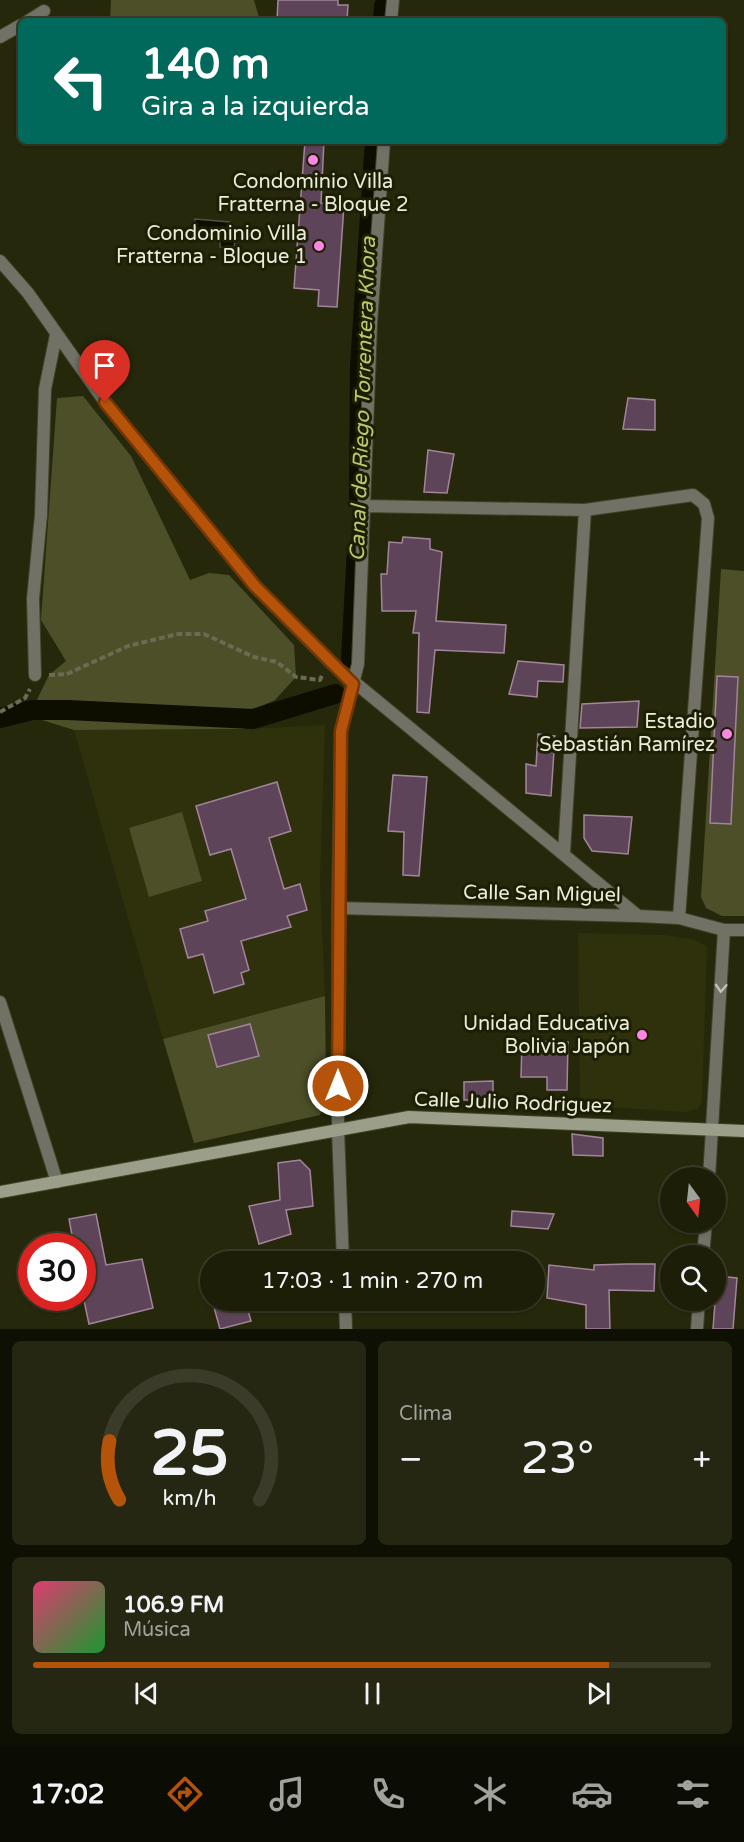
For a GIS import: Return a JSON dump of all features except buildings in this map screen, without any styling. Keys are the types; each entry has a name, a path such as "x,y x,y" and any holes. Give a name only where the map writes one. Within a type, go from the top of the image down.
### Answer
{"main road":[{"name":"Calle Julio Rodriguez","path":"0,1192 409,1117 744,1131"}],"street":[{"path":"391,1 391,18"},
{"path":"33,18 44,12"},
{"path":"0,37 18,27"},
{"path":"343,1251 338,1130 341,731 358,664 370,324 384,144"},
{"path":"0,261 28,293 112,410 255,586 353,684 564,853 638,916"},
{"path":"35,675 33,599 41,515 45,389 56,335"},
{"path":"365,506 585,510 693,495 704,504 708,518 679,918"},
{"path":"564,853 585,510"},
{"name":"Calle San Miguel","path":"338,908 679,918 724,930 744,930"},
{"path":"710,1167 724,930"},
{"path":"0,1002 57,1182"},
{"path":"345,1311 346,1329"},
{"path":"697,1329 698,1311"}],"path":[{"path":"0,712 25,698 35,675 67,674 128,646 178,634 204,634 254,657 277,662 296,677 320,680 330,662"}],"shaded area":[{"path":"111,0 254,0 259,18 110,18"},
{"path":"195,219 230,222 229,239 235,239 234,248 220,247 220,241 193,239"},
{"path":"83,396 131,456 190,580 209,573 229,575 294,645 296,677 275,700 250,711 245,729 74,730 29,716 49,675 66,661 41,620 57,398"},
{"name":"Estadio Sebastián Ramírez","path":"721,569 744,571 744,916 722,916 706,908 701,897"},
{"path":"325,725 320,884 325,996 163,1039 74,730 245,729"},
{"path":"182,812 202,881 149,897 129,828"},
{"name":"Unidad Educativa Bolivia Japón","path":"578,933 665,935 696,940 707,947 702,1101 698,1109 686,1112 580,1105"},
{"path":"325,996 326,1094 320,1115 194,1143 163,1039"}],"waterway":[{"name":"Canal de Riego Torrentera Khora","path":"383,18 384,6"},
{"name":"Canal de Riego Torrentera Khora","path":"359,499 360,366 375,144"},
{"name":"Canal de Riego Torrentera Khora","path":"351,658 357,549"},
{"name":"Canal de Riego Torrentera Khora","path":"0,718 32,710 68,710 253,719 335,694"}],"place":[{"name":"Condominio Villa Fratterna - Bloque 2","path":"313,160"},
{"name":"Condominio Villa Fratterna - Bloque 1","path":"319,246"},
{"name":"Estadio Sebastián Ramírez","path":"727,734"},
{"name":"Unidad Educativa Bolivia Japón","path":"642,1035"}],"route":[{"path":"105,402 255,586 353,684 341,731 338,1086"}]}
